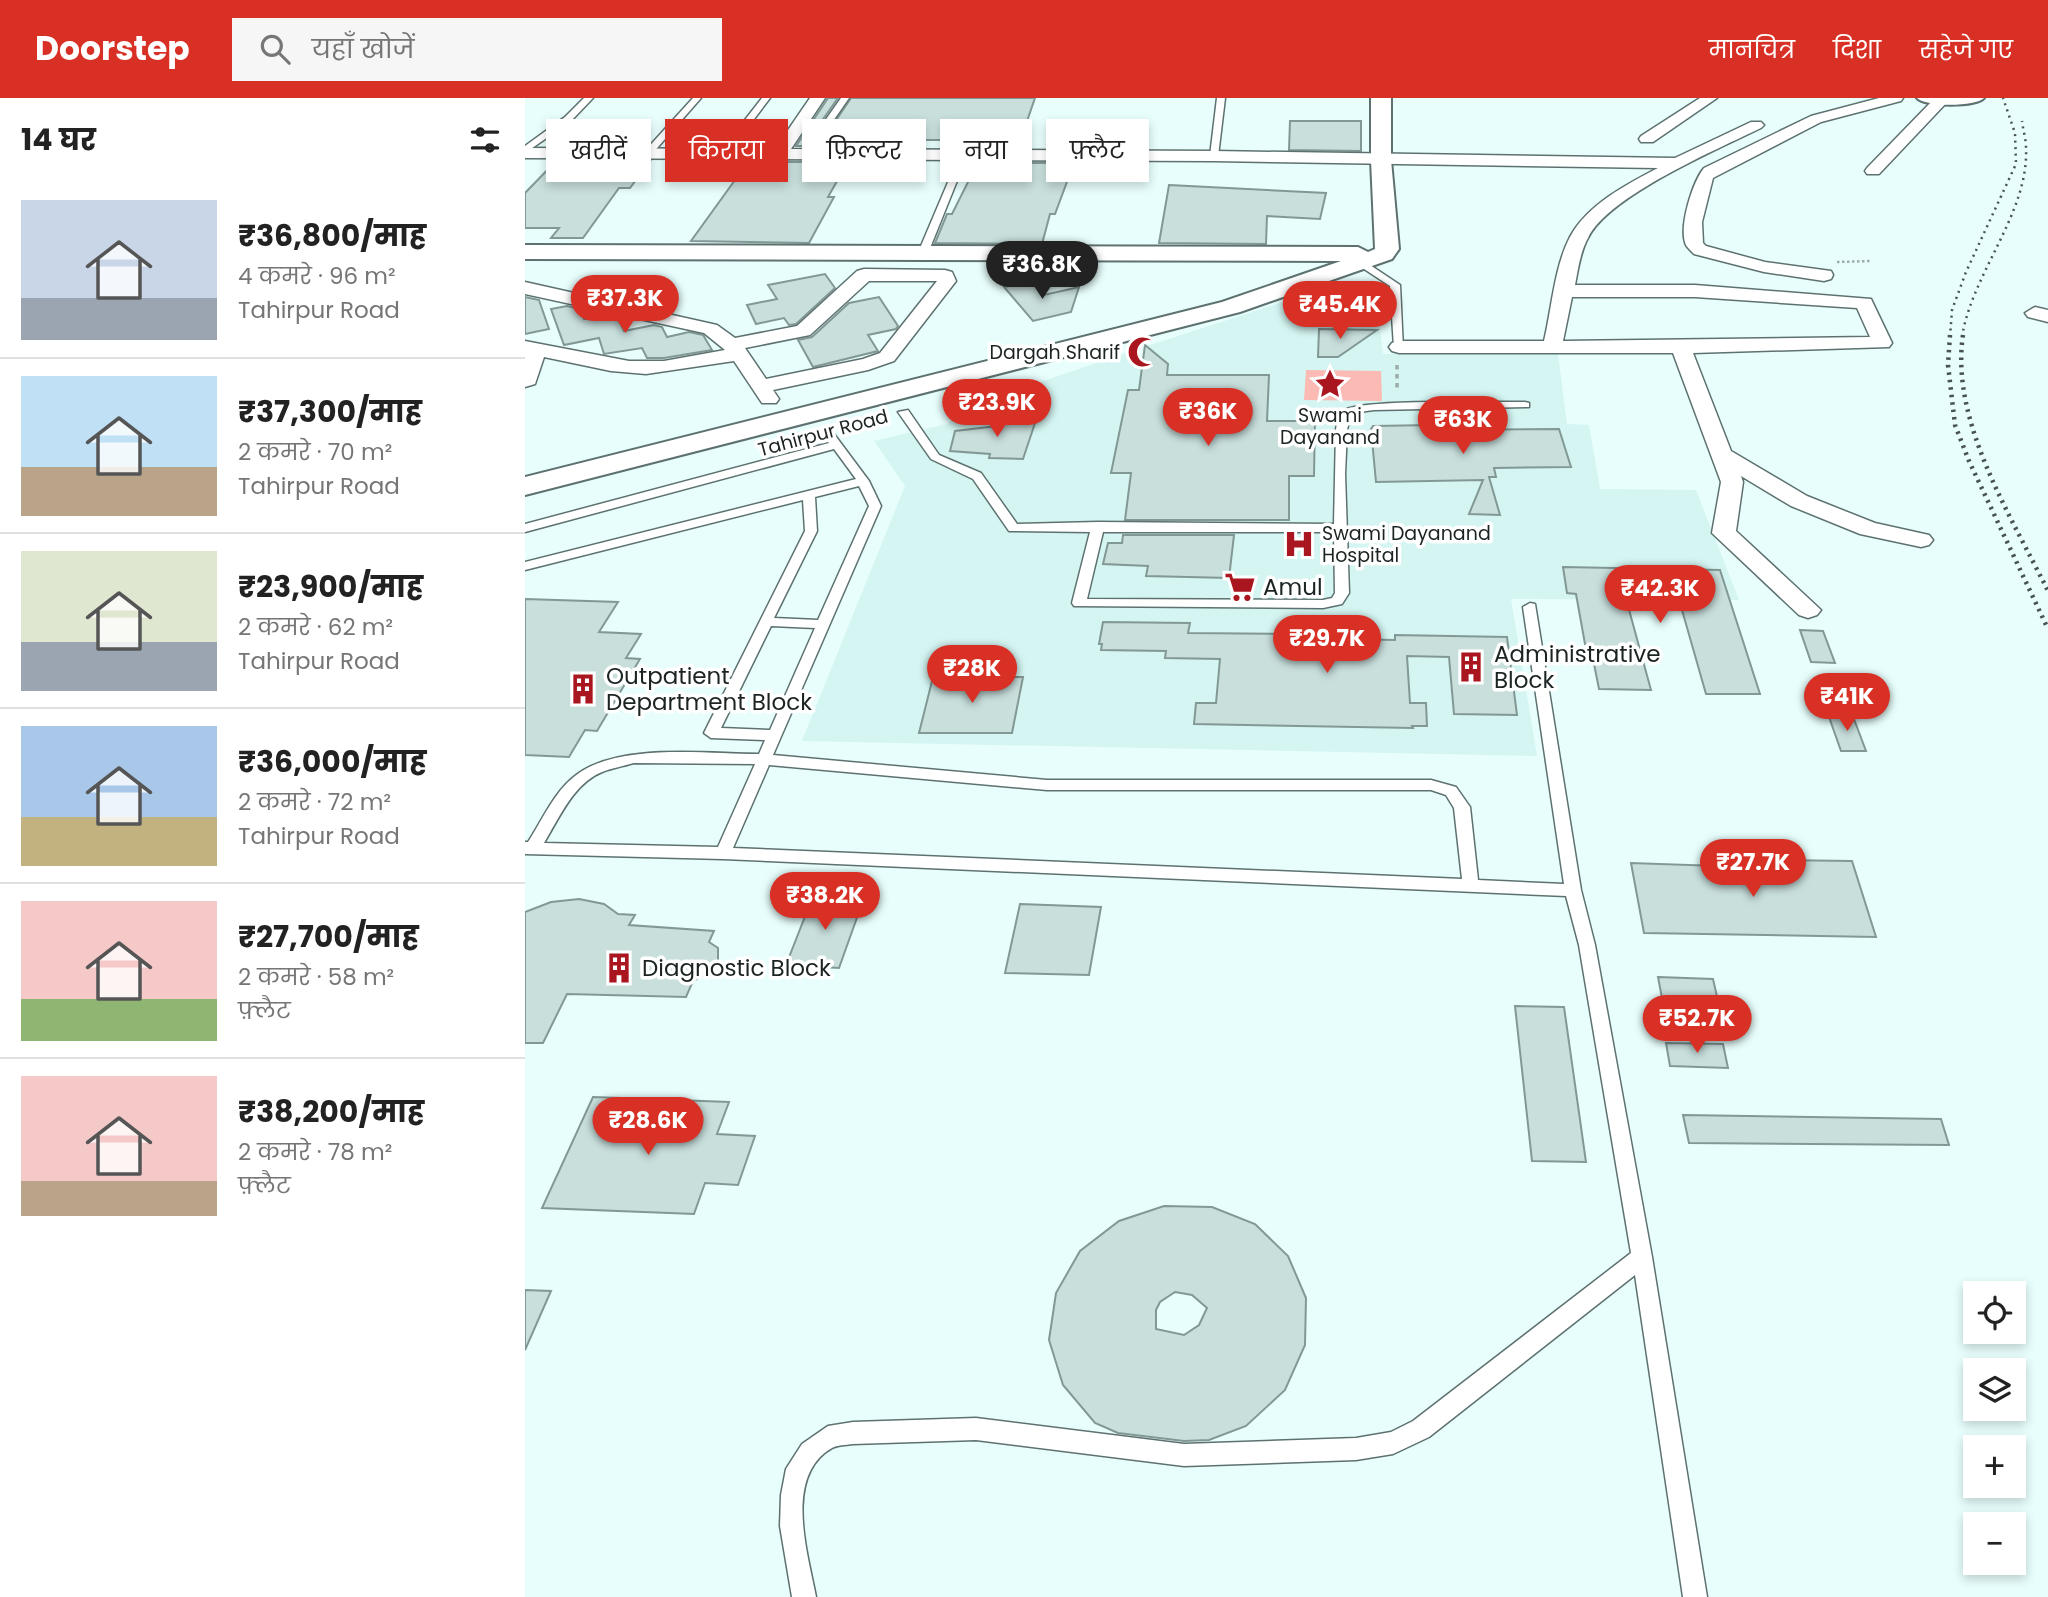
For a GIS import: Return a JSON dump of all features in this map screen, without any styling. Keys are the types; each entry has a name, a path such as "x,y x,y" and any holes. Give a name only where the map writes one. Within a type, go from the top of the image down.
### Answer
{"main road":[{"path":"525,252 1384,254 1387,249 1381,160 1381,98"},
{"path":"1927,98 1974,98"},
{"name":"Tahirpur Road","path":"525,486 1035,364 1187,317 1231,307 1384,254"},
{"name":"Tahirpur Road","path":"525,512 831,438 904,412 994,388 1035,364"}],"street":[{"path":"788,142 818,98"},
{"path":"1647,139 1710,98"},
{"path":"1800,107 1825,98"},
{"path":"1824,275 1764,267 1714,254 1693,244 1693,222 1705,177 1721,165 1816,119 1896,98"},
{"path":"1873,171 1942,99"},
{"path":"1552,347 1569,269 1580,235 1590,220 1677,163 1775,117"},
{"path":"525,151 546,151"},
{"path":"1032,156 1677,163"},
{"path":"525,381 528,380 531,348 618,366 665,367 803,331 864,275 945,276 947,281"},
{"path":"833,303 947,281"},
{"path":"525,288 710,329 724,337 735,349 765,393 887,357 947,281"},
{"path":"1399,347 1681,347 1882,343 1864,303 1695,291 1566,291"},
{"path":"1681,347 1732,482 1724,533 1808,610"},
{"path":"1722,455 1799,501 1868,529 1921,540"}],"lane":[{"path":"525,151 568,120 589,98"},
{"path":"651,150 697,98"},
{"path":"750,119 766,98"},
{"path":"830,119 845,98"},
{"path":"1214,156 1221,98"},
{"path":"923,253 952,182"},
{"path":"1361,263 1395,285 1399,347"},
{"path":"1098,526 1079,603 1323,604 1337,601 1342,593 1341,448 1344,419 1358,409 1525,405"},
{"path":"904,412 935,457 977,476 1013,528 1341,528"},
{"path":"525,528 831,438 863,481 875,506 723,853"},
{"path":"525,566 863,481"},
{"path":"774,734 711,733 811,531 809,494"},
{"path":"1530,607 1573,890 1587,945 1642,1257 1695,1597"},
{"path":"765,622 823,625"},
{"path":"529,848 578,781 594,769 634,758 764,760 1047,785 1431,785 1451,791 1462,807 1471,887"},
{"path":"529,848 723,853 1573,890"},
{"path":"804,1597 791,1526 792,1495 797,1469 810,1452 828,1437 853,1433 976,1429 1184,1455 1356,1449 1393,1443 1421,1429 1642,1257"}],"path":[{"path":"1398,406 1396,354 1399,347"}],"shaded area":[{"name":"Swami Dayanand Hospital","path":"1347,281 1377,303 1383,354 1558,354 1567,424 1589,425 1600,489 1696,490 1739,600 1511,599 1537,756 802,741 905,486 874,441 947,424 965,407 1132,351 1139,357 1153,353 1147,346"},
{"path":"1306,370 1381,371 1382,401 1304,400"}],"building":[{"path":"828,98 838,98 823,119 814,119"},
{"path":"851,98 1035,98 1028,119 940,119 940,140 926,140 926,119 837,119"},
{"path":"1290,121 1361,121 1361,151 1289,150"},
{"path":"788,162 802,162 802,182 837,182 828,197 834,197 809,243 691,241 734,182 788,182"},
{"path":"1032,163 1046,163 1046,182 1067,182 1055,214 1050,214 1042,244 935,243 947,214 952,214 968,182 1032,182"},
{"path":"546,171 546,182 634,182 630,188 619,188 583,238 551,238 559,228 525,228 525,193"},
{"path":"1169,185 1326,193 1320,219 1267,216 1266,244 1159,243"},
{"path":"825,274 835,288 796,324 789,325 784,318 756,324 747,305 777,299 768,285"},
{"path":"1033,282 1044,295 1079,287 1071,312 1033,321 1004,287"},
{"path":"525,297 539,300 549,329 525,334"},
{"path":"879,297 898,326 896,329 868,335 878,351 813,367 798,340 812,337 849,303"},
{"path":"567,306 580,309 584,319 607,314 618,317 624,331 654,325 662,327 667,337 689,332 703,335 712,350 647,358 642,348 604,354 599,338 564,345 551,309"},
{"path":"1319,329 1377,330 1338,357 1318,357"},
{"path":"1145,345 1168,364 1167,375 1269,375 1267,421 1315,421 1314,476 1289,476 1289,520 1125,520 1131,473 1111,473 1128,390 1139,390"},
{"path":"1001,416 1037,417 1023,459 989,458 990,454 950,451 955,431 997,426"},
{"path":"1431,425 1431,430 1559,429 1571,467 1494,468 1496,477 1489,477 1500,515 1469,514 1483,480 1376,482 1371,429 1373,426"},
{"path":"1123,535 1234,535 1229,578 1146,576 1148,566 1103,564 1108,543 1122,543"},
{"path":"1563,567 1720,570 1760,694 1706,694 1678,596 1625,595 1651,690 1599,689 1590,644 1585,644 1576,594 1567,593"},
{"name":"Outpatient Department Block","path":"525,599 618,602 599,632 641,634 626,658 640,659 597,731 585,730 569,757 525,755"},
{"path":"1103,622 1190,623 1188,633 1286,634 1286,638 1395,640 1395,635 1507,637 1517,715 1454,714 1449,657 1407,656 1410,703 1426,703 1427,726 1412,726 1413,728 1194,724 1196,703 1216,703 1220,659 1165,658 1166,651 1101,650 1102,644 1099,644"},
{"path":"1800,630 1823,631 1835,663 1811,662"},
{"path":"933,677 1023,677 1012,733 919,733"},
{"path":"1828,714 1852,714 1866,751 1841,751"},
{"path":"1716,859 1852,861 1876,937 1644,933 1631,863 1718,866"},
{"path":"813,896 864,898 839,968 786,965"},
{"name":"Diagnostic Block","path":"579,899 604,904 618,914 635,915 629,925 714,931 709,942 718,948 718,962 708,973 693,981 686,997 567,994 543,1043 525,1043 525,912 551,902"},
{"path":"1020,904 1101,907 1089,975 1005,973"},
{"path":"1658,977 1713,979 1718,1001 1662,998"},
{"path":"1515,1006 1564,1007 1586,1162 1532,1161"},
{"path":"1666,1043 1723,1044 1728,1068 1670,1066"},
{"path":"593,1097 729,1102 717,1134 755,1136 738,1185 705,1183 694,1214 542,1208"},
{"path":"1683,1115 1941,1119 1949,1145 1689,1143"},
{"path":"1164,1206 1212,1207 1255,1224 1288,1256 1306,1298 1305,1345 1285,1390 1246,1426 1209,1440 1184,1441 1118,1433 1095,1423 1063,1385 1049,1340 1056,1293 1080,1251 1119,1221","holes":["1175,1292 1192,1295 1207,1308 1199,1325 1184,1335 1156,1329 1156,1310 1160,1302"]},
{"path":"525,1290 551,1291 525,1350"}],"railway":[{"path":"1950,337 1952,310 1966,272 2016,164 2015,133 2003,98"},
{"path":"1962,337 1977,290 2019,196 2025,172 2026,148 2022,121"},
{"path":"1950,335 1948,365 1955,425 1969,461 2048,629"},
{"path":"1963,335 1961,368 1974,434 2001,500 2048,591"}],"place":[{"name":"Dargah Sharif","path":"1143,352"},
{"name":"Swami Dayanand","path":"1330,384"},
{"name":"Swami Dayanand Hospital","path":"1299,544"},
{"name":"Amul","path":"1240,587"},
{"name":"Administrative Block","path":"1471,667"},
{"name":"Outpatient Department Block","path":"583,689"},
{"name":"Diagnostic Block","path":"619,968"}]}
